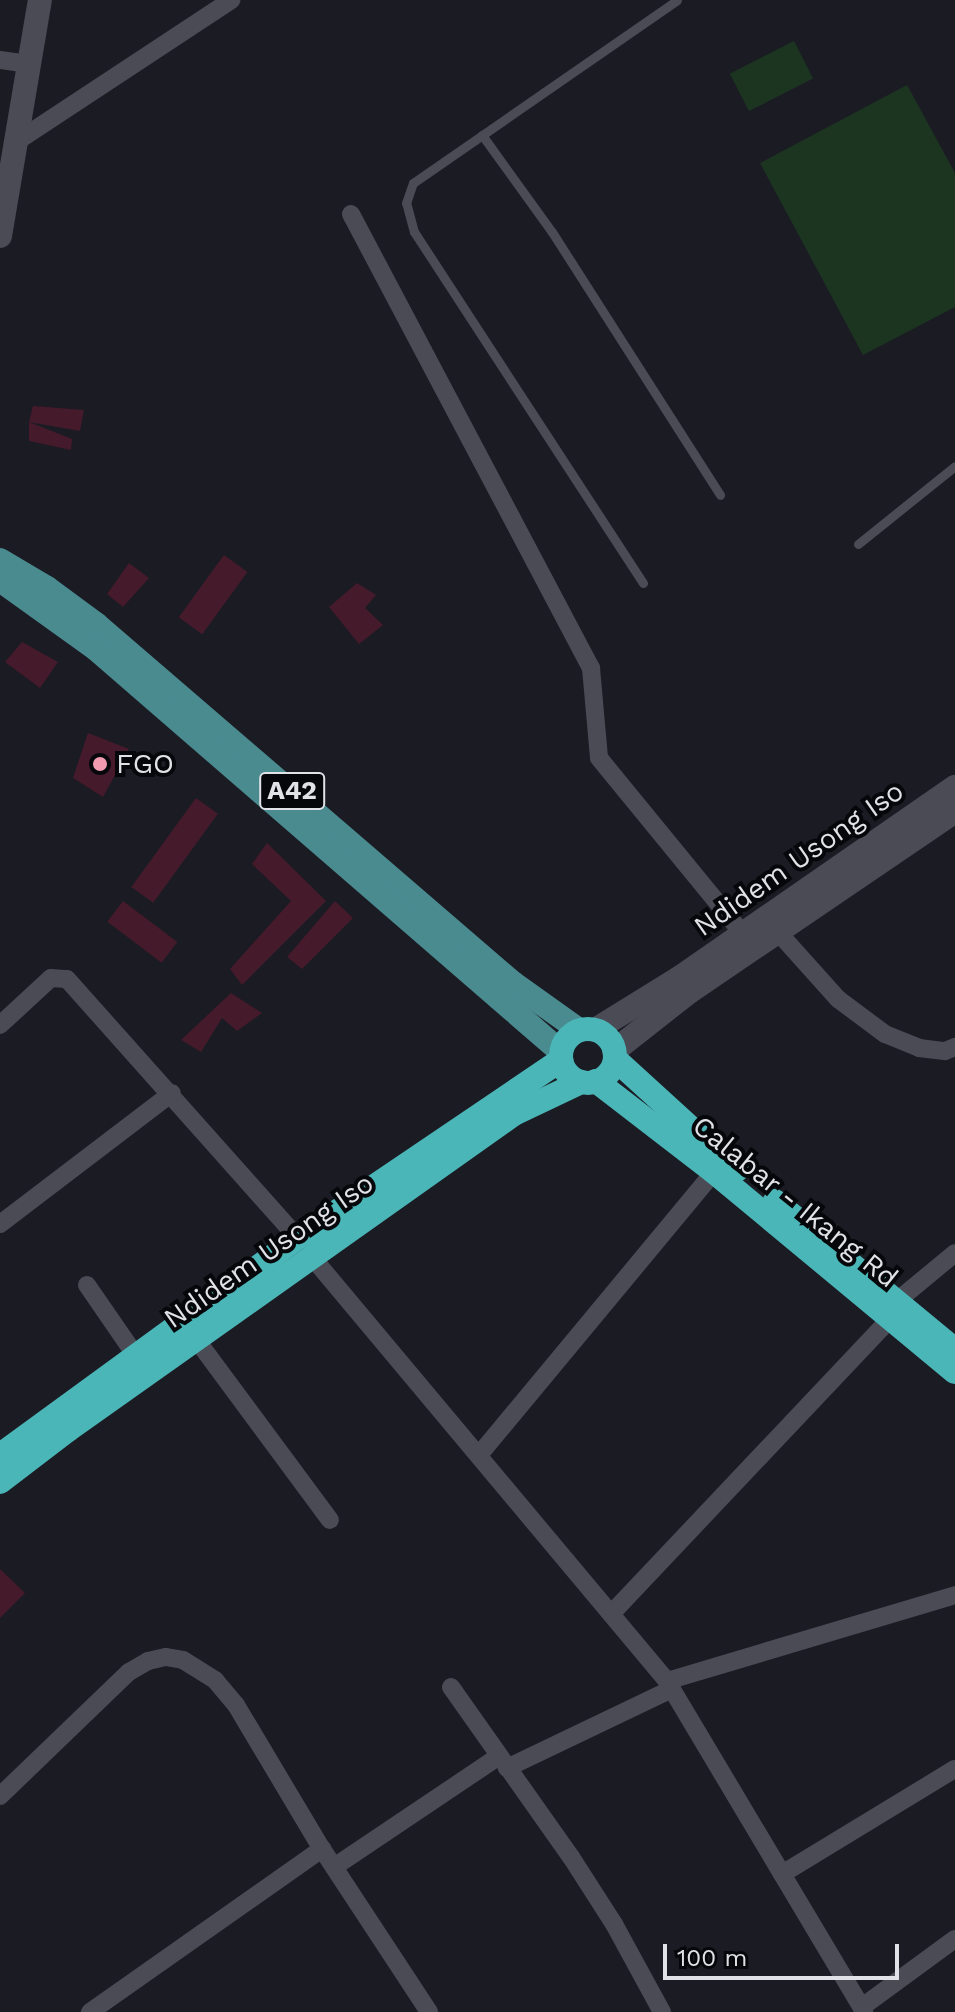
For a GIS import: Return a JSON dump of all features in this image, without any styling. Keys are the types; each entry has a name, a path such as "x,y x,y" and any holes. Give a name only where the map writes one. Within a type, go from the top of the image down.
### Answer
{"highway":[{"path":"587,1030 608,1038 614,1055 608,1073 588,1082 568,1074 561,1056 567,1038 587,1030"},
{"name":"Calabar - Ikang Rd","path":"614,1055 723,1159 894,1310 955,1372"},
{"name":"Ndidem Usong Iso","path":"0,1482 196,1339 305,1248 561,1056"},
{"name":"Ndidem Usong Iso","path":"0,1455 136,1356 514,1114 588,1082"},
{"name":"Calabar - Ikang Rd","path":"588,1082 714,1172 894,1310 955,1350"}],"main road":[{"name":"A42","path":"0,560 47,588 96,624 502,974 587,1030"},
{"name":"A42","path":"0,580 96,649 561,1056"}],"street":[{"path":"0,236 40,0"},
{"path":"16,142 231,0"},
{"path":"0,60 29,64"},
{"path":"351,214 591,668 599,758 743,934"},
{"name":"Ndidem Usong Iso","path":"587,1030 743,934 955,787"},
{"name":"Ndidem Usong Iso","path":"614,1055 689,992 955,811"},
{"path":"777,931 860,1017 910,1045 952,1054"},
{"path":"0,1025 51,978 62,977 172,1093 669,1685 863,2010 955,1939"},
{"path":"0,1224 172,1093"},
{"path":"479,1455 714,1172"},
{"path":"611,1614 894,1310 955,1253"},
{"path":"87,1285 136,1356"},
{"path":"196,1339 330,1520"},
{"path":"334,1867 503,1762 669,1685 955,1595"},
{"path":"0,1796 129,1672 148,1661 166,1657 183,1660 215,1680 236,1705 322,1849 429,2012"},
{"path":"451,1687 614,1924 662,2012"},
{"path":"782,1874 955,1769"},
{"path":"90,2012 322,1849"}],"lane":[{"path":"643,583 408,218 406,193 413,183 677,0"},
{"path":"482,135 552,232 720,495"},
{"path":"858,544 955,466"}],"green space":[{"path":"794,41 813,78 749,111 730,74"},
{"path":"907,85 955,173 955,307 863,355 760,163"}],"building":[{"path":"33,406 84,410 80,431 29,422"},
{"path":"29,422 72,439 71,450 29,441"},
{"path":"224,555 247,572 202,634 179,617"},
{"path":"129,563 149,578 123,607 107,594"},
{"path":"357,583 376,595 365,608 383,625 359,644 329,607"},
{"path":"22,642 58,662 40,688 5,662"},
{"name":"FGO","path":"88,733 129,749 103,797 73,778"},
{"path":"196,798 218,814 153,903 131,887"},
{"path":"267,843 326,901 242,985 230,969 291,901 252,864"},
{"path":"123,901 177,942 162,963 107,922"},
{"path":"335,901 353,918 302,969 287,957"},
{"path":"231,993 262,1013 237,1031 222,1018 201,1052 181,1040"},
{"path":"0,1569 25,1593 0,1618"}],"place":[{"name":"FGO","path":"100,764"}]}
